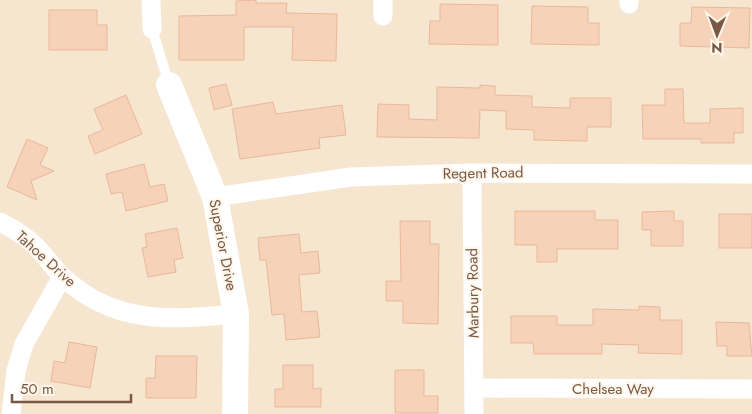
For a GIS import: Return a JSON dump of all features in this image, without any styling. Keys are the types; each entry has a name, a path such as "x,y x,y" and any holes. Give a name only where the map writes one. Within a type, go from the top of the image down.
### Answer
{"street":[{"path":"152,0 152,29"},
{"name":"Superior Drive","path":"170,85 216,197 236,314 235,414"},
{"name":"Regent Road","path":"216,197 351,176 472,173 752,174"},
{"name":"Marbury Road","path":"472,173 474,414"},
{"name":"Tahoe Drive","path":"0,222 39,249 62,277 95,301 142,317 186,319 236,314"},
{"path":"11,414 16,371 24,344 48,305 62,277"},
{"name":"Chelsea Way","path":"474,388 752,389"}],"lane":[{"path":"152,29 170,85"}],"shaded area":[{"path":"0,0 752,0 752,414 0,414"}],"building":[{"path":"256,0 256,3 287,3 286,13 337,14 336,61 292,60 293,27 244,27 244,60 179,60 179,16 236,15 236,1"},
{"path":"440,4 498,5 498,45 429,44 430,21 440,21"},
{"path":"532,6 588,7 588,23 599,23 599,45 531,44"},
{"path":"692,7 750,8 749,48 680,46 680,23 691,23"},
{"path":"49,10 97,10 97,25 107,25 107,50 49,50"},
{"path":"226,84 232,105 214,110 209,88"},
{"path":"480,85 495,86 495,95 532,96 532,107 570,108 570,98 611,98 611,127 587,127 587,141 534,140 534,130 506,129 506,111 480,110 479,138 377,137 378,104 409,105 409,119 437,120 437,87 480,88"},
{"path":"665,89 683,89 684,123 710,123 710,109 743,108 743,133 734,133 734,143 701,143 701,139 643,139 642,105 665,105"},
{"path":"126,95 142,134 95,154 88,136 103,130 94,109"},
{"path":"273,102 276,114 342,105 346,135 319,138 320,148 240,159 232,109"},
{"path":"27,139 48,148 40,165 54,171 31,181 37,200 7,187"},
{"path":"144,164 150,187 164,184 168,201 126,211 122,192 111,194 106,174"},
{"path":"515,211 595,211 595,220 618,220 618,249 557,249 557,262 537,262 537,245 515,245"},
{"path":"674,211 674,221 683,221 683,246 651,246 651,230 642,230 642,212"},
{"path":"719,214 752,214 752,248 719,248"},
{"path":"400,221 430,221 430,244 439,244 438,324 403,323 403,301 386,301 386,281 401,281"},
{"path":"177,228 183,258 174,260 176,272 148,277 142,248 147,247 145,234"},
{"path":"299,234 301,253 318,251 320,273 299,275 302,312 317,311 320,337 286,340 284,314 272,315 266,260 260,260 258,238"},
{"path":"639,306 660,307 660,320 682,320 682,354 638,353 639,345 602,344 602,354 534,354 533,343 511,343 511,316 557,316 557,325 593,325 593,309 639,310"},
{"path":"716,322 749,323 752,356 727,356 727,346 717,346"},
{"path":"69,342 97,347 90,388 51,381 54,361 65,363"},
{"path":"156,356 197,356 196,398 146,398 146,378 155,378"},
{"path":"283,365 313,365 313,389 321,388 321,407 275,407 275,389 283,389"},
{"path":"395,370 424,370 424,396 438,396 438,413 395,413"}]}
